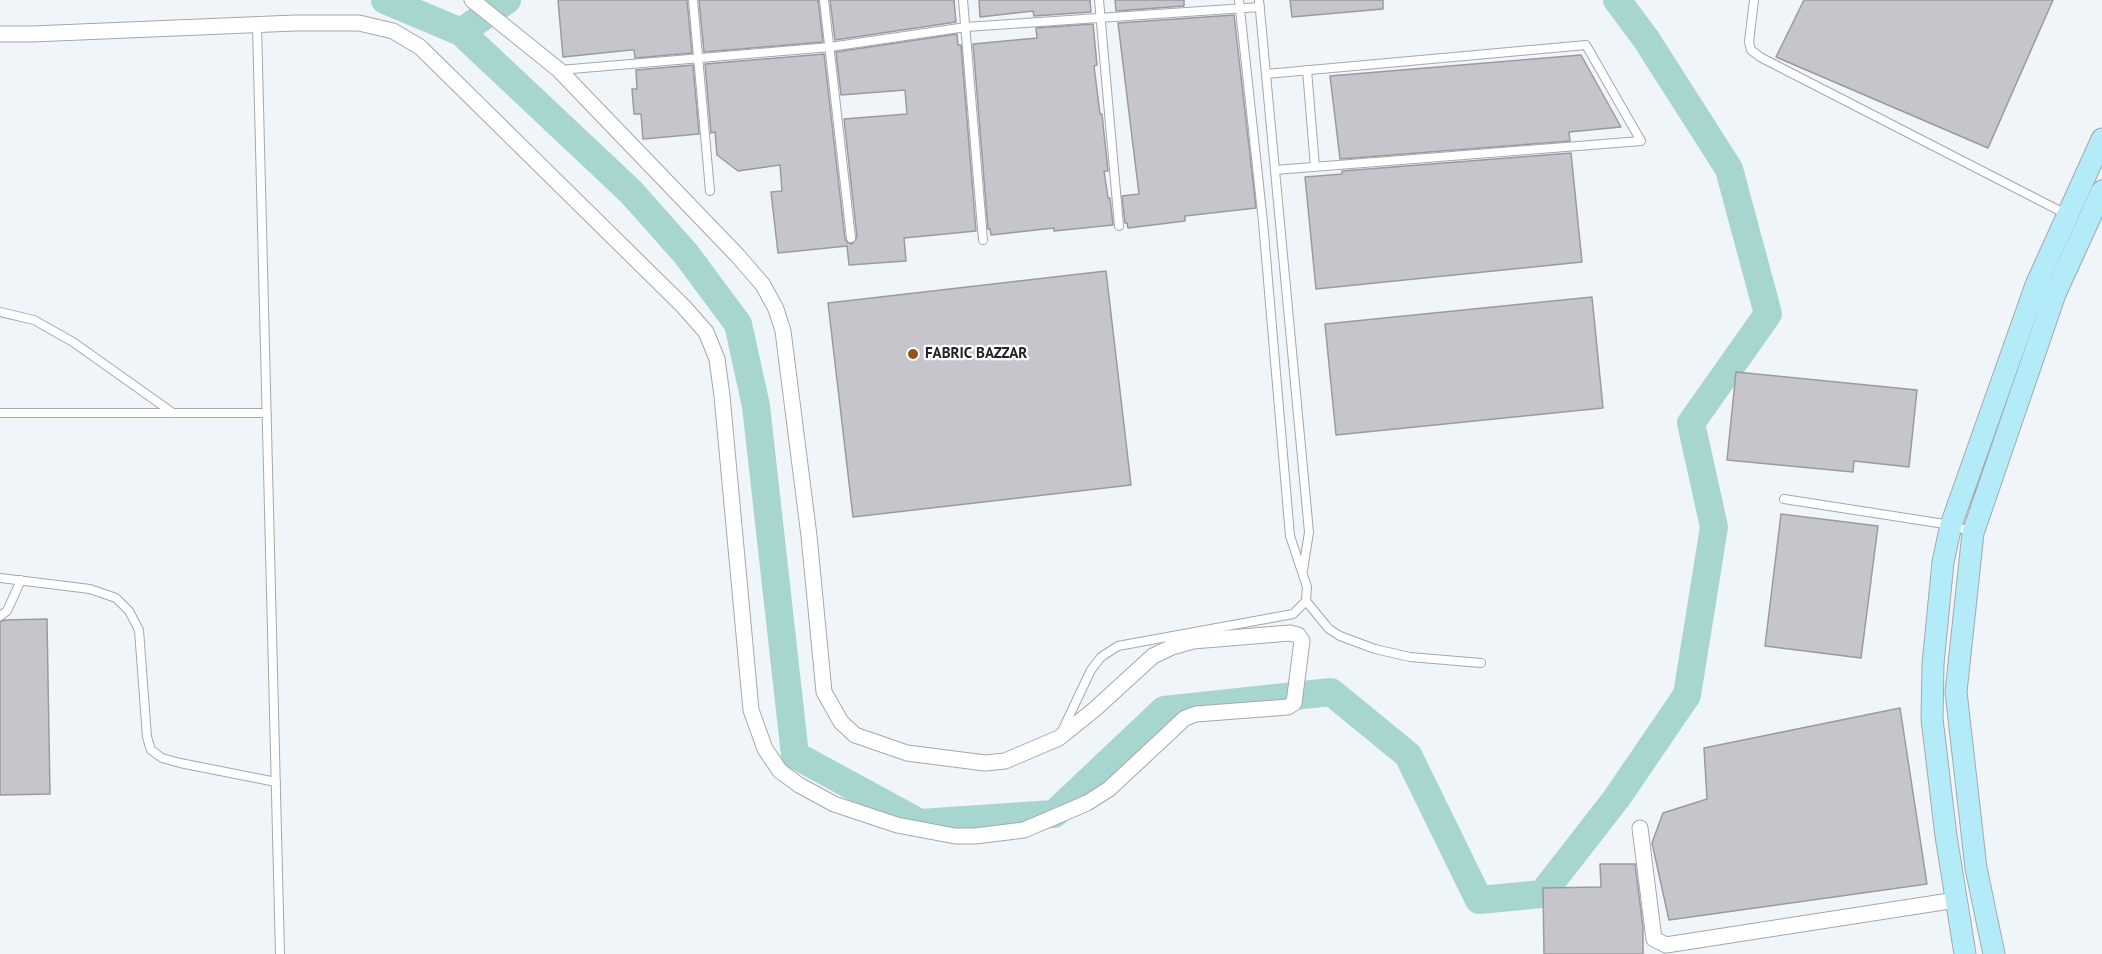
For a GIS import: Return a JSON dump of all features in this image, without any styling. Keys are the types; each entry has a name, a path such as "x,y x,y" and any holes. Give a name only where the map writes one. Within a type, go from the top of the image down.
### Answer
{"street":[{"path":"0,34 358,24 393,31 420,47 683,306 706,332 717,359 722,396 751,710 765,749 780,771 799,785 834,804 897,825 955,836 1024,830 1087,803 1109,789 1185,718 1196,714 1288,706 1294,703 1302,641 1298,635 1290,633 1192,641 1172,647 1154,656 1059,738 1005,761 985,763 907,753 855,735 841,722 824,692 809,536 783,331 776,309 763,285 737,255 559,70 472,0"},
{"path":"1965,954 1932,719 1932,691 1943,561 1951,525 2036,285 2102,139"},
{"path":"1995,954 1976,868 1956,692 1973,533 2055,294 2097,214 2102,191"},
{"path":"1932,691 1956,692"},
{"path":"1640,828 1654,939 1666,945 1956,900"}],"lane":[{"path":"693,0 710,191"},
{"path":"824,0 851,238"},
{"path":"963,0 983,240"},
{"path":"1099,0 1119,226"},
{"path":"1754,0 1749,42 1751,50 1760,57 2068,214"},
{"path":"559,70 830,47 966,27 1100,19 1239,3 1259,3 1308,531 1303,571"},
{"path":"1059,738 1091,670 1101,657 1118,646 1293,614 1306,601 1307,586 1290,536 1263,222 1239,3"},
{"path":"258,25 280,954"},
{"path":"1266,74 1586,45 1641,141 1275,170"},
{"path":"1307,70 1315,167"},
{"path":"0,312 34,320 73,342 174,413"},
{"path":"0,413 267,413"},
{"path":"1785,500 1951,525 1973,533"},
{"path":"1,576 90,589 116,597 129,610 139,630 147,736 151,750 162,758 180,763 276,782"},
{"path":"0,616 7,611 21,580"},
{"path":"1306,601 1329,628 1340,636 1375,649 1410,657 1481,663"}],"building":[{"path":"558,0 687,0 692,53 635,58 634,50 631,50 563,57"},
{"path":"699,0 818,0 823,42 704,52"},
{"path":"830,0 954,0 956,22 835,40"},
{"path":"979,0 1090,0 1091,12 1034,16 1033,11 980,17"},
{"path":"1115,0 1184,0 1184,6 1116,11"},
{"path":"1290,0 1383,0 1383,9 1292,17"},
{"path":"1804,0 2053,0 1988,148 1776,57"},
{"path":"1234,15 1256,208 1185,216 1185,221 1128,228 1125,223 1122,196 1139,194 1118,23"},
{"path":"1093,24 1097,65 1094,66 1108,171 1104,171 1113,225 1054,231 1054,228 991,235 988,229 973,44 1037,38 1036,28"},
{"path":"957,34 958,45 961,45 976,231 904,238 906,261 849,265 847,246 778,253 771,192 782,191 780,165 738,171 717,155 715,132 711,133 705,64 824,54 845,239 852,244 857,237 844,119 907,114 905,90 841,95 836,52"},
{"path":"1581,55 1621,127 1569,132 1570,141 1340,159 1330,76"},
{"path":"693,65 699,134 643,139 641,114 634,114 632,89 637,89 636,70"},
{"path":"1571,153 1582,262 1316,289 1305,177 1342,174 1342,171"},
{"path":"1106,271 1131,485 853,517 828,303"},
{"path":"1592,297 1603,408 1336,435 1325,324"},
{"path":"1736,372 1917,390 1909,467 1854,461 1853,472 1727,460"},
{"path":"1781,514 1878,526 1861,658 1765,646"},
{"path":"47,619 50,794 0,795 0,622"},
{"path":"1900,708 1927,884 1669,920 1652,843 1663,813 1707,799 1704,748"},
{"path":"1600,864 1635,864 1643,927 1643,954 1544,954 1543,888 1601,887"}],"waterway":[{"path":"385,0 461,32 631,192 686,254 738,324 756,406 795,755 920,823 1054,814 1164,710 1331,692 1408,755 1479,900 1542,894 1616,799 1687,695 1714,527 1691,423 1768,314 1729,169 1646,39 1617,0"},
{"path":"461,32 507,0"}],"place":[{"name":"FABRIC BAZZAR","path":"913,354"}]}
